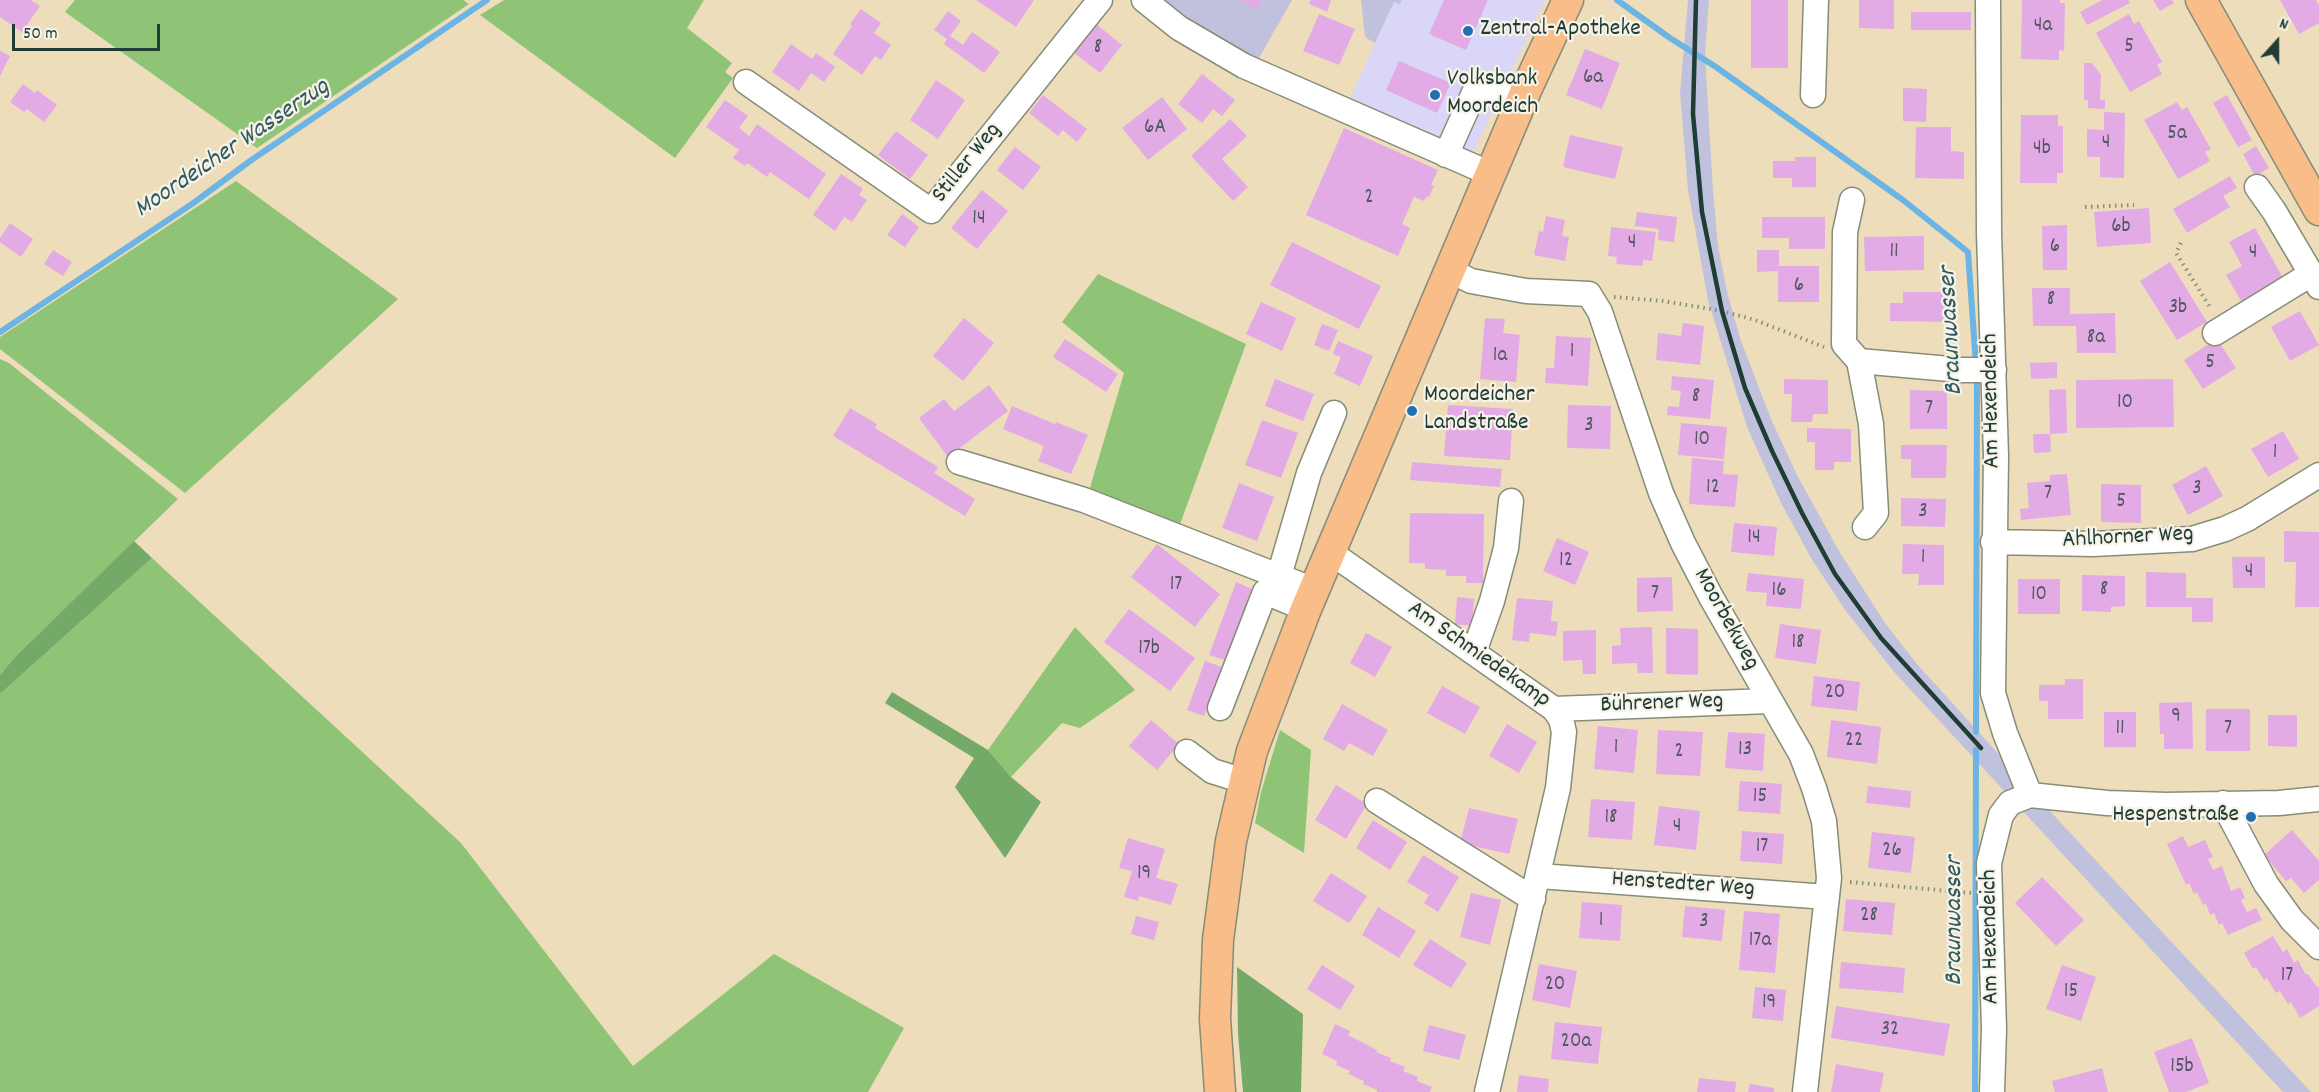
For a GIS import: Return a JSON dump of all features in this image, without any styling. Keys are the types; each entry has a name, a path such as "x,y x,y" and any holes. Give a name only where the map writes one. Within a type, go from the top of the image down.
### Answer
{"main road":[{"path":"1220,1092 1215,1019 1218,940 1227,864 1244,781 1264,713 1449,270 1568,0"},
{"path":"2201,0 2319,210"}],"street":[{"name":"Stiller Weg","path":"746,82 932,211 1100,0"},
{"path":"1144,0 1169,8 1179,28 1244,66 1491,174"},
{"path":"1813,95 1816,0"},
{"name":"Am Hexendeich","path":"1988,0 1989,233 1996,456 1993,542 1993,693 2027,796 2010,803 2001,815 1989,863 1994,1029 1992,1092"},
{"path":"1446,155 1478,84 1521,104"},
{"path":"2215,333 2315,280 2257,187"},
{"path":"1852,200 1845,232 1844,344 1859,361 1872,424 1876,513 1865,527"},
{"path":"1449,270 1471,281 1526,291 1589,294"},
{"name":"Moorbekweg","path":"1589,294 1600,312 1661,493 1683,543 1769,701 1801,754 1824,821 1828,887 1805,1092"},
{"path":"1859,361 1961,370 1994,370"},
{"path":"1279,576 1309,473 1334,414"},
{"path":"959,462 1084,500 1279,576 1310,599"},
{"name":"Ahlhorner Weg","path":"1993,542 2093,544 2192,539 2225,529 2247,519 2319,476"},
{"path":"1474,652 1492,602 1506,548 1511,501"},
{"name":"Am Schmiedekamp","path":"1330,552 1554,708 1561,719 1564,732 1563,755 1536,887 1487,1092"},
{"path":"1220,708 1265,592 1310,599"},
{"name":"Bührener Weg","path":"1554,708 1769,701"},
{"path":"1187,752 1212,771 1244,781"},
{"path":"2027,796 2166,806 2279,803 2319,799"},
{"path":"1377,801 1536,887"},
{"path":"2223,803 2266,884 2292,920 2319,947"},
{"name":"Henstedter Weg","path":"1536,887 1828,887"}],"path":[{"path":"2085,207 2134,205"},
{"path":"2181,243 2176,253 2210,307"},
{"path":"1589,294 1663,301 1722,311 1755,320 1859,361"},
{"path":"1828,887 1963,892"}],"shaded area":[{"path":"1165,0 1292,0 1259,58 1233,48 1197,27"},
{"path":"1361,0 1402,0 1400,4 1394,2 1375,43 1365,37"},
{"path":"1402,0 1545,0 1473,153 1350,99 1394,1 1400,4"},
{"path":"1688,0 1709,0 1705,55 1713,191 1718,246 1728,296 1741,341 1771,419 1797,475 1839,551 1885,623 1917,664 2060,822 2311,1092 2283,1092 1895,673 1845,610 1811,558 1780,501 1747,427 1708,300 1688,190 1680,93"}],"green space":[{"path":"75,0 463,0 469,4 257,148 65,12"},
{"path":"504,0 704,0 687,28 732,63 725,72 733,78 675,158 480,15"},
{"path":"236,181 398,299 185,493 0,349 0,337"},
{"path":"1098,274 1246,344 1176,535 1086,501 1124,373 1062,322"},
{"path":"0,359 9,363 178,499 14,658 0,675"},
{"path":"134,541 152,558 0,694 0,675 14,658"},
{"path":"152,558 461,843 633,1066 774,954 904,1028 868,1092 0,1092 0,694"},
{"path":"1075,627 1135,690 1080,728 1062,723 1011,777 988,750"},
{"path":"892,692 988,750 1011,777 1041,802 1005,858 955,787 974,758 885,703"},
{"path":"1280,730 1311,750 1304,853 1255,823 1261,792"},
{"path":"1237,967 1303,1014 1301,1092 1243,1092 1238,1034"}],"building":[{"path":"0,0 31,0 40,6 22,32 0,17"},
{"path":"976,0 1034,0 1016,27"},
{"path":"1239,0 1262,0 1257,10"},
{"path":"1311,0 1331,0 1327,12 1309,4"},
{"path":"1444,0 1488,0 1466,50 1429,34"},
{"path":"1751,0 1788,0 1788,68 1751,68"},
{"path":"1859,0 1894,0 1894,29 1859,28"},
{"path":"2022,0 2060,0 2060,3 2065,3 2064,51 2059,50 2059,60 2021,59"},
{"path":"2102,0 2128,0 2130,3 2087,25 2080,12"},
{"path":"2153,0 2172,0 2174,3 2160,11"},
{"path":"2280,0 2316,0 2319,5 2319,23 2299,34"},
{"path":"861,9 881,23 874,33 891,45 881,60 875,56 862,75 833,54"},
{"path":"948,11 961,21 950,36 963,45 972,32 1000,52 984,73 944,44 947,39 934,30"},
{"path":"1911,12 1971,12 1971,30 1911,30"},
{"path":"1319,14 1355,29 1339,65 1303,51"},
{"path":"2129,14 2134,24 2139,21 2162,62 2157,65 2162,74 2130,92 2096,33"},
{"path":"1096,24 1122,45 1100,73 1073,52"},
{"path":"791,44 812,59 816,53 835,67 824,82 811,73 799,91 772,72"},
{"path":"1585,49 1620,63 1602,109 1566,95"},
{"path":"0,51 10,56 0,76"},
{"path":"1399,61 1451,83 1437,113 1386,90"},
{"path":"2084,63 2092,63 2101,75 2100,100 2105,100 2105,109 2088,108 2088,100 2084,100"},
{"path":"1202,74 1235,100 1222,116 1213,109 1202,123 1178,104"},
{"path":"936,80 965,100 938,139 910,120"},
{"path":"23,84 35,93 37,90 57,105 44,122 27,109 24,112 10,102"},
{"path":"1903,88 1927,89 1926,122 1903,121"},
{"path":"1043,95 1087,129 1077,142 1063,130 1058,136 1029,113"},
{"path":"2227,95 2252,140 2238,147 2213,103"},
{"path":"1162,97 1187,129 1148,160 1122,128"},
{"path":"725,100 748,116 739,128 749,136 757,124 826,174 809,199 770,172 767,177 747,163 745,166 733,158 739,150 706,127"},
{"path":"2177,102 2182,110 2187,107 2211,149 2205,152 2210,161 2178,179 2144,120"},
{"path":"2104,112 2125,113 2124,178 2100,177 2100,157 2087,157 2087,129 2104,130"},
{"path":"2021,115 2058,115 2058,126 2063,126 2063,173 2057,173 2057,183 2020,183"},
{"path":"1230,119 1247,136 1222,159 1248,187 1233,201 1191,156"},
{"path":"1916,127 1951,127 1951,151 1964,152 1964,179 1915,178"},
{"path":"1344,128 1438,170 1431,185 1434,186 1429,197 1427,196 1424,201 1414,197 1402,224 1410,228 1398,256 1306,215"},
{"path":"896,131 928,155 910,179 878,155"},
{"path":"1570,135 1623,147 1615,179 1563,167"},
{"path":"2256,146 2269,168 2255,176 2243,154"},
{"path":"1015,147 1041,167 1023,190 997,170"},
{"path":"1795,157 1816,157 1816,187 1792,187 1792,178 1773,178 1773,161 1795,161"},
{"path":"841,174 863,189 859,195 867,200 852,222 844,217 835,231 813,215"},
{"path":"2230,176 2237,188 2223,196 2230,207 2187,233 2173,209"},
{"path":"982,190 1008,211 977,249 951,228"},
{"path":"2149,208 2151,243 2097,247 2094,212"},
{"path":"1637,212 1677,217 1674,242 1658,240 1659,229 1635,226"},
{"path":"902,214 919,227 905,247 887,235"},
{"path":"1546,216 1565,220 1562,236 1569,237 1565,261 1534,255 1539,231 1543,232"},
{"path":"1762,217 1825,217 1825,249 1789,249 1789,238 1762,238"},
{"path":"10,223 33,239 21,257 0,242 0,238"},
{"path":"2067,225 2067,270 2043,270 2042,226"},
{"path":"1611,227 1656,232 1652,261 1643,260 1643,266 1616,264 1617,257 1608,256"},
{"path":"2255,228 2283,278 2241,301 2226,275 2242,266 2229,242"},
{"path":"1924,236 1924,270 1865,271 1864,237"},
{"path":"1292,242 1381,286 1359,329 1270,285"},
{"path":"53,250 72,262 63,276 44,264"},
{"path":"1757,250 1779,250 1779,266 1819,266 1819,302 1778,302 1778,271 1757,272"},
{"path":"2170,262 2207,322 2177,340 2140,281"},
{"path":"2032,288 2070,288 2070,314 2115,313 2116,353 2077,353 2076,326 2033,326"},
{"path":"1903,292 1951,292 1950,322 1890,321 1890,303 1903,303"},
{"path":"1261,302 1296,318 1282,351 1246,334"},
{"path":"2300,311 2319,345 2290,361 2271,327"},
{"path":"964,318 994,343 963,381 933,356"},
{"path":"1485,318 1505,319 1503,333 1520,335 1516,382 1480,379"},
{"path":"1683,323 1704,326 1700,365 1656,360 1658,333 1681,336"},
{"path":"1322,324 1338,330 1329,351 1314,345"},
{"path":"1556,336 1591,338 1588,386 1545,383 1546,368 1554,368"},
{"path":"1065,339 1118,374 1106,392 1053,357"},
{"path":"2217,339 2236,368 2203,389 2184,360"},
{"path":"1338,341 1373,356 1360,386 1334,374 1341,357 1333,354"},
{"path":"2057,362 2057,378 2031,379 2030,363"},
{"path":"1672,376 1714,380 1710,419 1667,415 1668,406 1679,407 1681,391 1671,390"},
{"path":"1275,379 1314,394 1303,421 1265,406"},
{"path":"1784,379 1828,380 1828,414 1813,414 1812,422 1791,422 1792,394 1784,394"},
{"path":"2173,379 2174,427 2076,428 2076,380"},
{"path":"989,385 1008,411 948,457 919,418 944,399 954,411"},
{"path":"2066,389 2067,433 2050,434 2049,390"},
{"path":"1910,390 1947,391 1947,429 1910,429"},
{"path":"1448,405 1513,409 1510,460 1444,456"},
{"path":"1568,405 1611,406 1610,449 1567,448"},
{"path":"1012,406 1088,435 1071,474 1038,461 1044,446 1003,429"},
{"path":"850,408 877,424 875,428 938,467 934,473 975,499 965,516 833,436"},
{"path":"1262,420 1298,433 1281,478 1245,465"},
{"path":"1681,423 1727,427 1724,459 1678,455"},
{"path":"1807,428 1851,429 1851,462 1834,462 1834,470 1815,470 1815,442 1807,442"},
{"path":"2283,431 2299,459 2268,477 2251,449"},
{"path":"2033,434 2050,434 2051,452 2034,453"},
{"path":"1901,445 1947,445 1946,478 1911,478 1911,459 1901,459"},
{"path":"1692,458 1724,461 1723,474 1738,475 1735,507 1689,504"},
{"path":"1412,462 1502,469 1500,487 1410,480"},
{"path":"2206,466 2223,496 2188,515 2172,485"},
{"path":"2067,474 2071,515 2021,520 2020,509 2029,508 2027,483 2050,481 2050,475"},
{"path":"1239,483 1274,497 1257,541 1222,528"},
{"path":"2101,484 2141,485 2141,523 2101,522"},
{"path":"1901,498 1946,499 1945,527 1901,526"},
{"path":"1410,513 1484,514 1483,583 1466,583 1466,576 1446,576 1446,570 1425,569 1425,563 1409,563"},
{"path":"1734,523 1777,527 1774,556 1731,552"},
{"path":"2284,531 2319,532 2319,607 2295,607 2296,562 2284,562"},
{"path":"1557,538 1589,552 1575,585 1543,571"},
{"path":"1157,544 1220,594 1195,627 1131,577"},
{"path":"1903,544 1944,545 1944,585 1918,585 1919,574 1902,574"},
{"path":"2232,557 2265,557 2265,588 2233,588"},
{"path":"2146,572 2186,573 2186,598 2213,598 2213,622 2192,622 2192,607 2146,607"},
{"path":"1748,573 1804,579 1801,609 1766,606 1767,593 1746,591"},
{"path":"2082,575 2125,576 2125,606 2111,607 2111,612 2082,611"},
{"path":"1672,577 1673,611 1637,612 1637,578"},
{"path":"2018,579 2060,579 2060,614 2018,614"},
{"path":"1236,582 1252,589 1225,660 1209,655"},
{"path":"1457,597 1474,599 1472,626 1455,624"},
{"path":"1517,598 1553,601 1551,621 1558,622 1556,636 1530,633 1529,642 1512,640"},
{"path":"1129,609 1195,658 1170,691 1104,642"},
{"path":"1780,624 1821,630 1816,664 1775,658"},
{"path":"1652,627 1653,673 1638,673 1637,663 1612,664 1612,646 1621,645 1620,628"},
{"path":"1666,628 1698,629 1698,675 1666,674"},
{"path":"1596,630 1596,674 1583,674 1582,660 1563,661 1563,631"},
{"path":"1366,633 1392,647 1375,677 1350,663"},
{"path":"1205,661 1222,667 1204,716 1187,710"},
{"path":"1814,676 1860,682 1857,711 1811,706"},
{"path":"2065,679 2083,679 2083,719 2048,719 2048,701 2039,701 2039,685 2065,685"},
{"path":"1442,686 1480,707 1465,734 1427,713"},
{"path":"2192,702 2193,749 2164,749 2164,734 2160,734 2159,703"},
{"path":"1342,704 1388,730 1373,756 1349,743 1344,751 1323,739"},
{"path":"2206,709 2250,709 2250,751 2206,751"},
{"path":"2104,712 2136,712 2136,747 2104,747"},
{"path":"2268,715 2297,715 2297,747 2268,746"},
{"path":"1151,720 1179,744 1157,770 1129,746"},
{"path":"1831,720 1881,727 1877,764 1827,757"},
{"path":"1507,724 1537,742 1519,773 1489,756"},
{"path":"1598,726 1638,730 1634,773 1594,769"},
{"path":"1658,730 1703,732 1700,776 1656,774"},
{"path":"1728,732 1765,734 1763,771 1725,768"},
{"path":"1740,781 1782,784 1780,814 1738,811"},
{"path":"1336,785 1367,804 1346,839 1315,820"},
{"path":"1868,786 1911,791 1910,808 1866,803"},
{"path":"1591,799 1635,802 1632,840 1588,837"},
{"path":"1659,806 1700,811 1696,850 1654,845"},
{"path":"1469,808 1518,819 1509,854 1460,843"},
{"path":"1373,820 1407,842 1390,870 1356,848"},
{"path":"2292,830 2319,861 2319,880 2304,893 2291,878 2286,881 2264,855"},
{"path":"1742,831 1784,834 1782,864 1740,861"},
{"path":"1872,832 1915,837 1911,873 1868,868"},
{"path":"2183,836 2188,847 2205,840 2213,857 2208,859 2213,870 2222,866 2231,891 2240,887 2245,898 2241,900 2247,912 2256,908 2262,920 2228,935 2222,923 2219,925 2214,913 2210,915 2206,904 2203,905 2197,892 2194,894 2189,883 2186,885 2167,844"},
{"path":"1128,838 1165,849 1156,878 1178,884 1171,905 1139,896 1138,901 1124,897 1132,871 1119,868"},
{"path":"1423,855 1459,877 1438,912 1424,903 1429,895 1407,882"},
{"path":"1331,873 1367,896 1349,923 1313,901"},
{"path":"2042,877 2084,920 2056,946 2015,903"},
{"path":"1471,893 1501,900 1490,945 1460,937"},
{"path":"1846,899 1895,903 1892,935 1843,931"},
{"path":"1582,902 1622,905 1620,941 1579,938"},
{"path":"1685,906 1725,910 1722,941 1682,937"},
{"path":"1378,907 1416,931 1399,958 1362,935"},
{"path":"1744,911 1780,914 1775,973 1739,970"},
{"path":"1136,916 1159,922 1154,940 1131,934"},
{"path":"2273,936 2283,952 2287,949 2294,963 2298,960 2306,975 2308,974 2317,987 2319,986 2319,1006 2300,1018 2291,1002 2288,1004 2280,991 2276,993 2267,978 2264,980 2256,967 2253,969 2244,953"},
{"path":"1430,939 1467,963 1451,988 1413,965"},
{"path":"1841,962 1905,968 1903,993 1839,988"},
{"path":"1539,964 1577,971 1570,1008 1532,1000"},
{"path":"1322,965 1355,986 1340,1010 1307,989"},
{"path":"2062,965 2096,977 2081,1021 2046,1009"},
{"path":"1755,987 1786,990 1783,1021 1752,1018"},
{"path":"1836,1006 1950,1024 1944,1056 1831,1038"},
{"path":"1555,1022 1602,1027 1598,1064 1551,1059"},
{"path":"1335,1024 1350,1031 1348,1035 1377,1050 1376,1052 1391,1058 1390,1061 1405,1067 1403,1071 1418,1077 1417,1081 1432,1087 1430,1092 1377,1092 1363,1084 1364,1081 1348,1074 1350,1071 1336,1065 1337,1061 1322,1054"},
{"path":"1429,1025 1466,1035 1459,1060 1423,1051"},
{"path":"2192,1038 2209,1083 2186,1092 2169,1092 2154,1052"},
{"path":"1836,1064 1884,1073 1880,1092 1831,1092"},
{"path":"2102,1068 2108,1092 2055,1092 2052,1081"},
{"path":"1519,1075 1549,1079 1548,1092 1517,1092"},
{"path":"1699,1078 1736,1082 1735,1092 1697,1092"},
{"path":"1750,1084 1774,1088 1774,1092 1748,1092"}],"waterway":[{"name":"Moordeicher Wasserzug","path":"0,332 192,204 250,161 487,0"},
{"name":"Braunwasser","path":"1617,0 1716,67 1903,200 1968,252 1976,365"},
{"name":"Braunwasser","path":"1976,732 1977,376"},
{"name":"Braunwasser","path":"1975,1092 1976,750"}],"railway":[{"path":"1696,0 1693,114 1702,212 1722,311 1745,388 1772,451 1835,574 1881,638 1981,748"}],"place":[{"name":"Zentral-Apotheke","path":"1468,31"},
{"name":"Volksbank Moordeich","path":"1435,95"},
{"name":"Moordeicher Landstraße","path":"1412,411"},
{"name":"Hespenstraße","path":"2251,817"}]}
